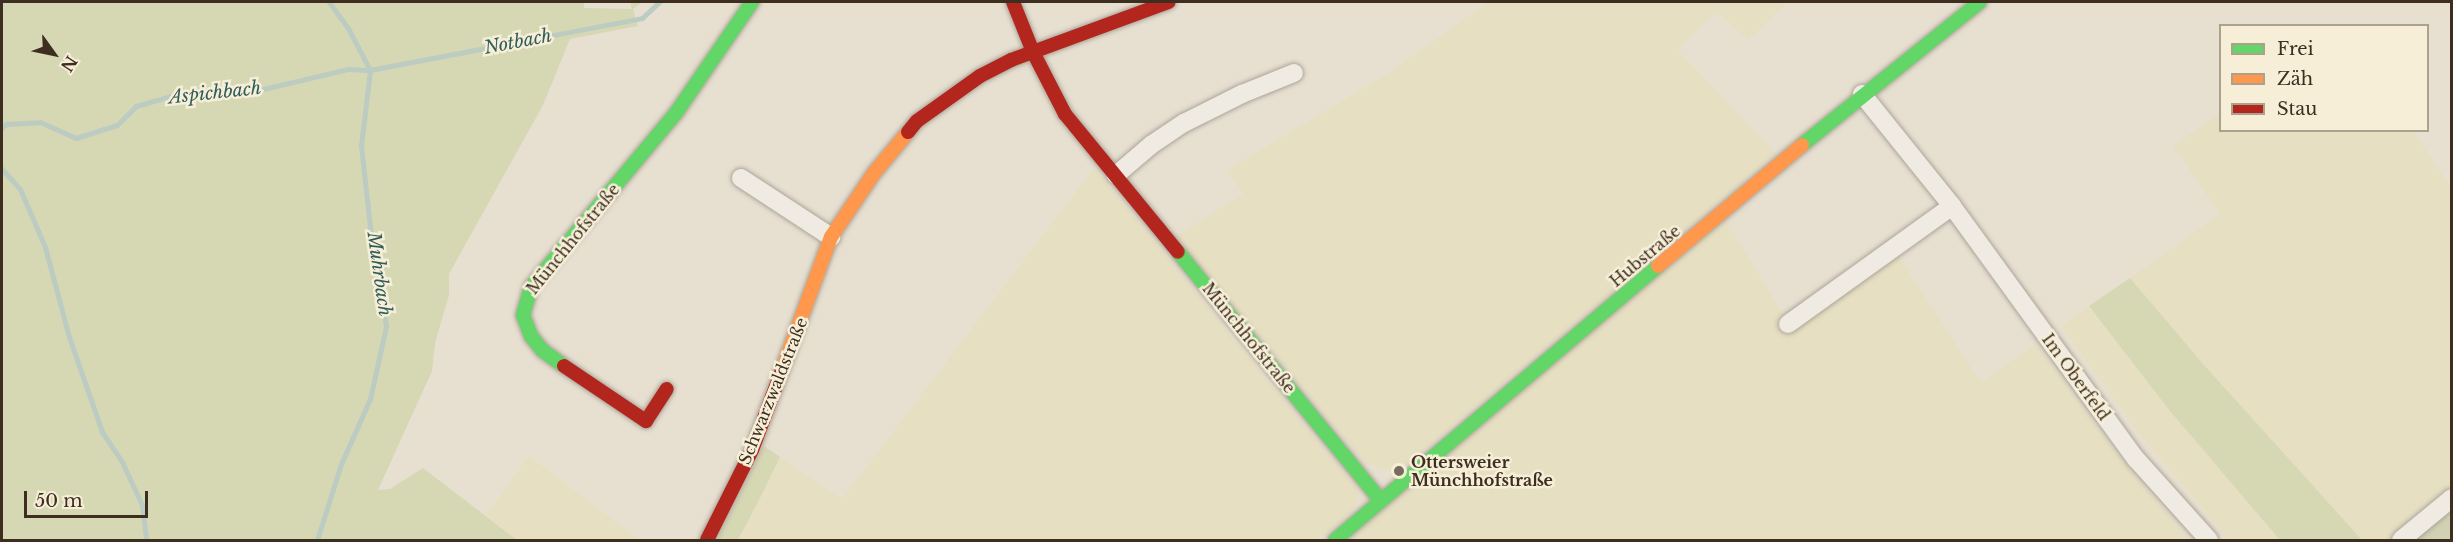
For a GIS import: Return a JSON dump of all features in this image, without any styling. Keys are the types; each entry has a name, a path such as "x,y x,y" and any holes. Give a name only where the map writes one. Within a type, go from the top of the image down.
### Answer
{"street":[{"name":"Münchhofstraße","path":"667,389 646,421 591,386 543,351 531,336 523,315 525,301 531,287 676,113 752,2"},
{"name":"Münchhofstraße","path":"1013,2 1033,52 1065,114 1381,501"},
{"name":"Schwarzwaldstraße","path":"707,540 752,450 831,237 874,173 917,122 980,76 1033,52 1169,2"},
{"name":"Hubstraße","path":"1335,540 1862,94 1980,2"},
{"path":"1116,175 1151,145 1184,123 1242,93 1294,73"},
{"name":"Im Oberfeld","path":"1862,94 1952,206 2136,459 2209,540"},
{"path":"741,178 831,237"},
{"path":"1788,324 1952,206"},
{"path":"2401,540 2451,498"}],"shaded area":[{"path":"1488,2 1788,2 1748,40 1717,12 1677,49 1776,154 1406,465 1389,472 1364,462 1176,236 1243,194 1227,170 1390,72"},
{"path":"2219,114 2219,132 2414,132 2451,187 2451,492 2392,540 2362,540 2204,365 2130,278 2220,214 2173,146"},
{"path":"1094,168 1359,492 1355,507 1346,517 1318,540 738,540 780,457 842,499"},
{"path":"1724,217 1792,328 1897,254 1981,382 2036,344 2114,450 2189,540 1349,540"},
{"path":"2089,306 2170,411 2280,540 2229,540 2136,430 2061,326"},
{"path":"529,456 640,540 517,540 486,515"}],"green space":[{"path":"2,2 584,2 584,8 632,9 630,2 643,2 633,9 638,26 570,39 543,105 449,274 449,295 435,343 432,371 378,490 390,489 423,468 517,540 2,540"},
{"path":"2130,278 2204,365 2362,540 2280,540 2170,411 2089,306"},
{"path":"764,446 780,457 762,494 738,540 717,540"},
{"path":"2451,509 2451,540 2411,540"}],"waterway":[{"path":"329,2 349,30 370,70"},
{"name":"Aspichbach","path":"2,128 6,124 40,122 76,138 117,125 136,106 171,96 255,91 348,69 370,70 642,18 659,2"},
{"name":"Muhrbach","path":"317,540 341,464 370,399 386,326 372,245 361,146 370,70"},
{"name":"Muhrbach","path":"2,169 20,189 45,247 69,337 102,432 122,462 142,505 146,540"}],"traffic: fast":[{"path":"564,366 543,351 531,336 523,315 531,287 676,113 752,2"},
{"path":"1802,145 1980,2"},
{"path":"1178,252 1381,501"},
{"path":"1335,540 1658,266"}],"traffic: slow":[{"path":"782,370 831,237 874,173 908,132"},
{"path":"1658,266 1802,145"}],"traffic: jam":[{"path":"1013,2 1033,52 1065,114 1178,252"},
{"path":"908,132 917,121 980,76 1011,60 1169,2"},
{"path":"564,366 646,421 667,389"},
{"path":"707,540 752,450 782,370"}],"place":[{"name":"Ottersweier Münchhofstraße","path":"1399,471"}],"water label":[{"name":"Notbach","path":"518,42"}]}
